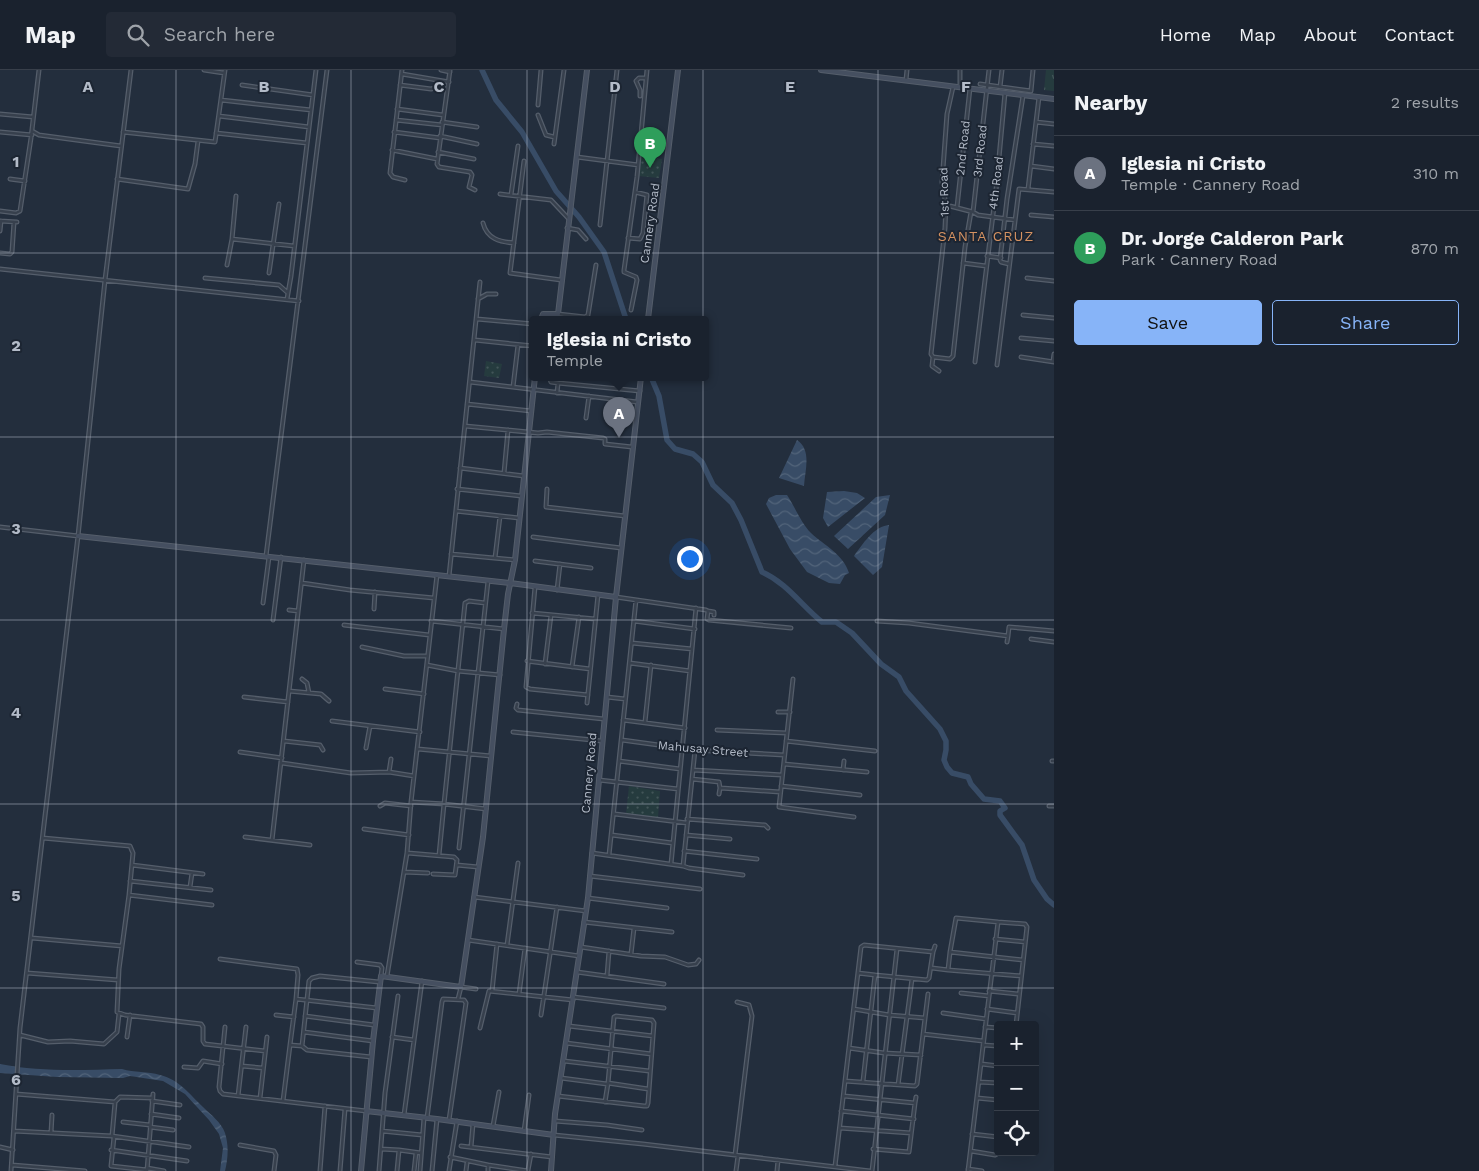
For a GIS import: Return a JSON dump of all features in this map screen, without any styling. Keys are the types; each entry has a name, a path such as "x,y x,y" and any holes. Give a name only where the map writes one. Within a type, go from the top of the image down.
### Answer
{"street":[{"path":"0,211 16,213 20,211 32,137 39,70"},
{"path":"11,1171 20,1034 78,536 105,280 131,70"},
{"path":"123,132 214,142 225,71 204,70"},
{"path":"287,300 316,70"},
{"path":"263,603 267,556 327,70"},
{"path":"402,70 392,150 391,175 405,180"},
{"path":"441,70 450,71 437,164 471,173 469,187 475,190"},
{"path":"538,104 541,70"},
{"path":"554,144 564,70"},
{"path":"558,314 587,70"},
{"path":"600,225 617,70"},
{"path":"631,310 637,280 636,277 624,272 635,192 647,70"},
{"name":"Cannery Road","path":"648,316 678,70"},
{"path":"821,70 871,73 906,80 1054,99"},
{"path":"906,80 907,70"},
{"path":"960,70 960,87"},
{"name":"3rd Road","path":"933,357 950,359 953,356 963,264 972,212 989,70"},
{"path":"1000,86 1002,70"},
{"path":"1030,96 1034,70"},
{"path":"402,74 449,82"},
{"path":"640,96 640,90 636,81 639,78 646,78"},
{"path":"980,84 1031,91"},
{"path":"242,85 313,95"},
{"path":"400,85 435,88"},
{"name":"1st Road","path":"933,357 931,354 946,205 942,176 947,114 954,86"},
{"name":"2nd Road","path":"957,207 970,88"},
{"name":"4th Road","path":"975,362 1005,93"},
{"path":"1009,264 1001,262 1001,258 1023,96"},
{"path":"1028,189 1039,97"},
{"path":"221,100 311,110"},
{"path":"397,109 443,115"},
{"path":"0,114 33,117"},
{"path":"538,115 546,135 555,137"},
{"path":"219,116 309,127"},
{"path":"396,120 477,127"},
{"path":"1036,122 1054,124"},
{"path":"32,130 39,135"},
{"path":"0,132 32,137 39,135 121,146"},
{"path":"394,132 440,137 477,144"},
{"path":"216,133 307,144"},
{"path":"117,179 188,189 195,164 198,141"},
{"path":"1033,144 1054,146"},
{"path":"511,195 518,146"},
{"path":"392,150 437,160"},
{"path":"438,152 474,159"},
{"path":"577,157 638,165"},
{"path":"524,161 511,274 562,280"},
{"path":"1031,166 1054,169"},
{"path":"10,179 25,181"},
{"path":"997,365 1019,189 1054,192"},
{"path":"628,238 640,239 643,233 647,195 635,192"},
{"path":"500,194 551,200 569,218"},
{"path":"227,265 232,239 236,196"},
{"path":"269,273 279,204"},
{"path":"946,205 957,207 976,215 1015,220"},
{"path":"1031,215 1054,217"},
{"path":"0,231 0,221 15,222 12,252 10,254 0,253"},
{"path":"484,223 485,229 493,238 502,242 514,243"},
{"path":"567,228 578,230 586,239"},
{"path":"232,239 294,246"},
{"path":"987,256 1001,258"},
{"path":"963,264 986,266"},
{"path":"542,316 543,314 585,316 589,314 596,265"},
{"path":"0,269 299,301"},
{"path":"205,278 279,285 288,293"},
{"path":"1027,278 1054,281"},
{"path":"449,576 480,282"},
{"path":"478,299 487,294 496,294"},
{"path":"1023,315 1054,318"},
{"path":"477,319 529,324"},
{"path":"1021,338 1054,341"},
{"path":"474,340 529,346"},
{"path":"513,387 518,345"},
{"path":"1021,357 1054,362 1054,354"},
{"path":"933,357 932,366 940,371"},
{"path":"458,999 486,809 504,629 515,560 535,381"},
{"path":"551,381 640,391"},
{"name":"Cannery Road","path":"551,1171 560,1078 588,898 616,597 641,381"},
{"path":"470,382 639,402"},
{"path":"557,393 558,383"},
{"path":"586,418 589,396"},
{"path":"467,404 531,411"},
{"path":"465,426 602,438 605,439 605,444 633,447"},
{"path":"504,473 508,430"},
{"path":"460,468 524,476"},
{"path":"458,489 522,496"},
{"path":"547,489 546,507 625,516"},
{"path":"456,511 519,518"},
{"path":"495,558 500,516"},
{"path":"0,528 488,580 696,608 714,612 714,615"},
{"path":"533,537 621,548"},
{"path":"451,554 515,560"},
{"path":"273,620 281,557"},
{"path":"272,840 304,560"},
{"path":"535,561 591,568"},
{"path":"557,590 560,564"},
{"path":"387,976 408,853 411,802 437,575"},
{"path":"459,848 488,580"},
{"path":"302,583 434,598"},
{"path":"535,587 525,685 527,688 588,695"},
{"path":"374,609 375,592"},
{"path":"587,703 598,595"},
{"path":"609,855 615,814 636,600"},
{"path":"439,855 465,602 485,603"},
{"path":"671,864 696,608"},
{"path":"289,610 298,611"},
{"path":"708,611 707,619 709,620 791,628"},
{"path":"532,613 595,619"},
{"path":"546,664 551,615"},
{"path":"572,667 579,618"},
{"path":"431,621 504,629"},
{"path":"634,621 695,628"},
{"path":"877,621 909,623 1008,636"},
{"path":"344,625 430,635"},
{"path":"1007,642 1009,627 1054,631"},
{"path":"1031,639 1054,642"},
{"path":"632,643 692,650"},
{"path":"362,647 394,655 428,656"},
{"path":"527,661 590,669"},
{"path":"630,662 690,671"},
{"path":"427,665 500,674"},
{"path":"646,722 651,665"},
{"path":"302,679 307,683 309,693"},
{"path":"794,679 783,764 780,808 854,817"},
{"path":"385,689 424,694"},
{"path":"289,691 321,694 329,701"},
{"path":"244,697 288,702"},
{"path":"606,697 625,699"},
{"path":"517,704 516,708 518,710 604,719"},
{"path":"778,712 790,712"},
{"path":"623,720 685,728"},
{"path":"332,721 420,732"},
{"path":"366,748 370,726"},
{"path":"717,730 787,733"},
{"path":"513,732 602,741"},
{"name":"Mahusay Street","path":"621,740 682,749 784,755"},
{"path":"284,741 320,744 322,750"},
{"path":"786,741 876,752"},
{"path":"418,749 491,756"},
{"path":"683,866 695,750"},
{"path":"240,752 282,758"},
{"path":"389,772 390,759"},
{"path":"619,761 680,769"},
{"path":"843,770 844,761"},
{"path":"281,763 351,772 389,772 414,776"},
{"path":"783,764 867,772"},
{"path":"693,770 782,775"},
{"path":"692,779 719,782 719,794"},
{"path":"598,780 678,790"},
{"path":"781,786 860,795"},
{"path":"720,788 780,792"},
{"path":"411,802 486,809"},
{"path":"380,806 385,803 411,806"},
{"path":"1048,806 1054,806"},
{"path":"615,814 687,823"},
{"path":"687,819 763,825 768,828"},
{"path":"364,829 409,835"},
{"path":"612,835 673,843"},
{"path":"686,835 730,839"},
{"path":"245,837 310,845"},
{"path":"20,1034 48,1042 70,1041 104,1044 117,1032 119,1014 116,1010 118,980 133,850 130,846 126,845 43,838"},
{"path":"684,851 757,859"},
{"path":"408,853 454,857 457,860 456,873 453,876 433,874"},
{"path":"592,853 743,875"},
{"path":"507,945 518,863"},
{"path":"132,865 203,874"},
{"path":"457,865 478,867"},
{"path":"404,872 428,873"},
{"path":"190,887 192,873"},
{"path":"590,876 700,889"},
{"path":"130,881 212,890"},
{"path":"129,895 212,905"},
{"path":"474,896 586,911"},
{"path":"588,898 667,908"},
{"path":"541,1015 557,907"},
{"path":"948,970 956,918 1026,925 1016,1021"},
{"path":"584,922 672,932"},
{"path":"982,1171 968,1170 998,922"},
{"path":"630,954 634,928"},
{"path":"32,938 122,946"},
{"path":"468,940 579,956"},
{"path":"995,940 1025,942"},
{"path":"492,991 498,944"},
{"path":"835,1166 862,946 933,952"},
{"path":"858,973 928,980 932,968 934,946"},
{"path":"519,994 525,948"},
{"path":"581,948 668,957 688,966 696,964 699,960"},
{"path":"226,1028 219,1077 220,1091 227,1096 260,1098 449,1120 554,1135 871,1171 897,949"},
{"path":"607,976 609,951"},
{"path":"950,952 1023,960"},
{"path":"220,959 297,969 296,1000 283,1101"},
{"path":"357,962 380,965 382,968 374,1025 361,1171"},
{"path":"932,968 1021,976"},
{"path":"27,972 118,980"},
{"path":"577,972 664,984"},
{"path":"863,1081 875,975"},
{"path":"381,976 476,988"},
{"path":"302,1046 309,981 314,977 325,977 380,982"},
{"path":"898,1085 912,979"},
{"path":"404,1115 422,981"},
{"path":"480,1028 488,992 492,991 543,998 664,1008"},
{"path":"989,991 1018,994"},
{"path":"961,993 989,996"},
{"path":"845,1081 915,1086 917,1084 928,994"},
{"path":"380,1171 382,1131 398,996"},
{"path":"420,1171 422,1135 442,1002 445,998 458,999 466,1003 449,1120"},
{"path":"296,1000 377,1008"},
{"path":"736,1171 736,1155 752,1016 749,1006 737,1002"},
{"path":"854,1009 889,1015 925,1018"},
{"path":"987,1009 1017,1013"},
{"path":"943,1013 986,1019"},
{"path":"119,1014 201,1024 203,1027 204,1043 208,1045 265,1051"},
{"path":"276,1015 294,1017"},
{"path":"127,1037 130,1016"},
{"path":"306,1016 374,1025"},
{"path":"558,1096 605,1102 646,1106 648,1102 654,1023 652,1020 614,1017 605,1102"},
{"path":"569,1026 653,1036"},
{"path":"238,1096 246,1027"},
{"path":"985,1027 994,1028"},
{"path":"304,1032 373,1041"},
{"path":"924,1034 994,1045"},
{"path":"260,1098 267,1037"},
{"path":"392,1038 414,1040"},
{"path":"566,1043 651,1054"},
{"path":"290,1045 302,1046 307,1050 371,1057"},
{"path":"849,1048 884,1053 921,1055"},
{"path":"184,1067 198,1068 203,1061 222,1064"},
{"path":"563,1061 649,1071"},
{"path":"981,1064 994,1066"},
{"path":"242,1066 263,1068"},
{"path":"560,1078 648,1089"},
{"path":"979,1082 994,1083"},
{"path":"493,1126 499,1092"},
{"path":"16,1094 115,1102"},
{"path":"147,1170 153,1094"},
{"path":"524,1131 529,1095"},
{"path":"844,1096 915,1103"},
{"path":"164,1171 111,1166 115,1102 120,1097 180,1105"},
{"path":"873,1150 908,1154 916,1097"},
{"path":"977,1098 994,1100"},
{"path":"320,1171 325,1106"},
{"path":"340,1171 345,1109"},
{"path":"841,1111 914,1119"},
{"path":"151,1114 179,1118"},
{"path":"51,1133 52,1115"},
{"path":"432,1171 437,1119"},
{"path":"448,1171 456,1121"},
{"path":"555,1121 642,1130"},
{"path":"123,1122 173,1130"},
{"path":"471,1147 473,1124"},
{"path":"840,1128 911,1133"},
{"path":"14,1131 113,1137 189,1147"},
{"path":"382,1131 422,1135"},
{"path":"972,1134 994,1137"},
{"path":"240,1145 274,1151 276,1155 274,1171"},
{"path":"461,1146 552,1157"},
{"path":"0,1147 13,1150"},
{"path":"381,1149 421,1153"},
{"path":"111,1150 188,1161"},
{"path":"398,1171 399,1150"},
{"path":"970,1151 994,1156"},
{"path":"414,1171 416,1152"},
{"path":"450,1157 508,1170 528,1171 530,1154"},
{"path":"777,1171 778,1160"},
{"path":"466,1171 467,1162"},
{"path":"12,1165 85,1171"},
{"path":"488,1165 488,1171"}],"green space":[{"path":"1046,70 1054,70 1054,91 1044,90"},
{"path":"641,157 662,159 659,178 638,176"},
{"path":"486,361 502,364 499,378 484,376"},
{"path":"629,786 660,791 658,818 626,814"}],"water":[{"path":"797,440 805,449 806,455 804,486 779,478"},
{"path":"844,491 857,493 865,498 828,527 823,518 827,492"},
{"path":"776,495 787,495 807,529 833,551 846,566 849,573 845,575 840,584 829,583 807,572 790,549 766,504 769,498"},
{"path":"890,495 885,515 848,549 834,536 876,497"},
{"path":"889,525 882,567 873,575 854,556 873,532"},
{"path":"0,1064 45,1069 122,1069 167,1077 184,1088 221,1125 228,1147 225,1171 220,1171 223,1148 219,1134 185,1094 163,1081 130,1076 123,1078 57,1077 0,1073"}],"waterway":[{"path":"482,70 496,100 522,132 556,191 579,217 604,252 625,316"},
{"path":"653,381 659,396 667,440 675,449 693,454 702,462 713,485 732,503 762,572 779,582 822,622 836,622 852,633 881,664 899,677 906,691 940,729 946,741 944,760 947,767 952,773 968,777 971,784 984,799 1000,801 1005,808 1000,811 1000,815 1022,845 1034,880 1047,899 1054,905"}],"place":[{"name":"Dr. Jorge Calderon Park","path":"650,168"},
{"name":"Iglesia ni Cristo","path":"619,438"}],"district":[{"name":"SANTA CRUZ","path":"986,236"}]}
